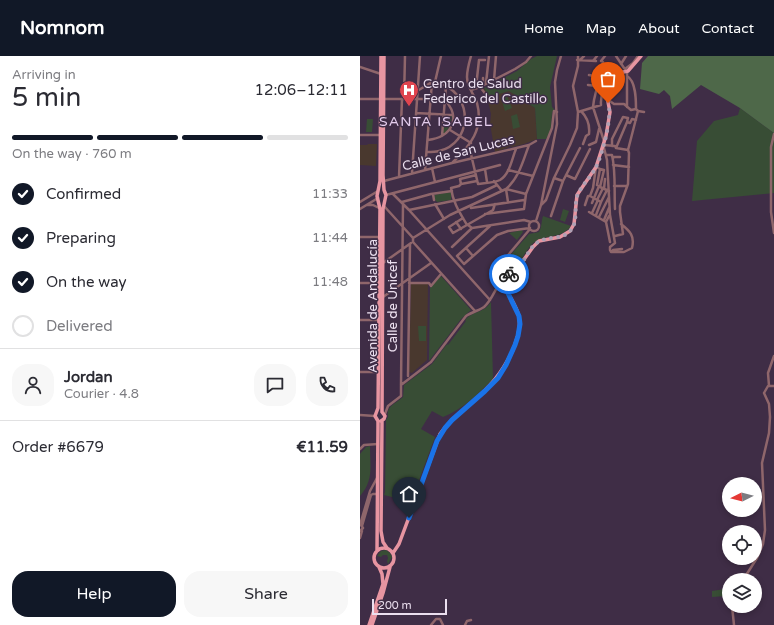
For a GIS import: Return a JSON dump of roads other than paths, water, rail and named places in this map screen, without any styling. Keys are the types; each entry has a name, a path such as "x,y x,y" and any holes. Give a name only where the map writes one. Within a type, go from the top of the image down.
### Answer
{"main road":[{"path":"378,199 381,201 384,200 386,195 384,190 380,74 381,56"},
{"path":"384,56 378,190 384,190"},
{"path":"505,287 509,284 516,271 533,247 540,241 560,237 570,231 574,224 577,195 598,168 610,116 607,98 610,85 613,78 626,71 641,56"},
{"name":"Avenida de Andalucía","path":"376,414 382,298 382,207 378,199 378,190"},
{"name":"Avenida de Andalucía","path":"383,413 379,283 380,238 382,207 384,200"},
{"path":"372,625 390,567 394,562 393,553 399,544 440,434 452,420 498,378 515,345 520,324 519,316 505,287 499,284 497,278 501,274 516,271"},
{"path":"507,274 510,277 510,281"},
{"path":"369,625 383,584 382,574 375,561 377,552 378,444 380,421 385,417 383,413 376,414 380,421 381,537 387,548 393,553"},
{"path":"377,552 382,548 387,548"},
{"path":"378,566 384,568 390,567"}],"street":[{"path":"399,177 405,56"},
{"path":"412,173 420,56"},
{"path":"425,170 431,99 441,56"},
{"path":"452,163 470,145 476,133 478,121 477,104 468,85 467,77 471,56"},
{"path":"486,84 489,56"},
{"path":"494,80 496,56"},
{"path":"471,90 515,69 526,62 531,56"},
{"path":"490,226 457,256 464,264 497,235 508,231 530,228 533,230 538,229 539,225 536,221 541,205 557,124 555,82 561,56"},
{"path":"541,205 546,200 576,128 579,112 573,86 578,66 578,56"},
{"path":"579,60 584,56"},
{"path":"579,60 594,61 597,56"},
{"path":"585,205 588,196 592,197 602,188 606,155 594,107 602,62 605,56"},
{"path":"615,236 623,234 620,208 627,186 629,167 628,150 636,120 637,110 637,95 630,78 617,56"},
{"path":"621,64 626,56"},
{"path":"627,107 626,71 638,56"},
{"path":"476,87 480,58 485,60"},
{"path":"360,67 380,74"},
{"path":"589,75 599,77"},
{"path":"601,105 602,97 610,76 616,76"},
{"path":"483,78 482,86 488,97"},
{"path":"403,99 434,82 449,87 458,94 463,105 465,114 464,126 460,136 456,141 440,151 427,152"},
{"path":"588,84 597,86"},
{"path":"442,136 446,86"},
{"path":"607,98 614,104 624,104 631,110 644,112"},
{"path":"360,99 431,99"},
{"path":"428,140 442,136 450,130 453,121 452,109 445,100"},
{"path":"579,112 608,103"},
{"path":"485,214 524,209 526,194 552,128 554,111 557,112"},
{"path":"579,112 587,119 590,126 589,134 586,136 583,144"},
{"path":"416,113 453,115"},
{"path":"612,146 612,139 624,117 628,118 616,148"},
{"path":"627,122 630,123 632,119 636,120"},
{"path":"589,145 596,142 599,128"},
{"path":"450,130 470,145 477,181"},
{"path":"774,134 771,147 771,212 774,233"},
{"path":"360,135 380,135"},
{"name":"Calle de San Lucas","path":"384,181 529,145 536,141"},
{"path":"604,143 616,148 628,150"},
{"path":"409,377 409,300 411,243 413,238 459,211 506,189 512,184 529,145"},
{"path":"402,203 451,190 461,184 477,181 478,184 500,180 505,176 508,170 516,148"},
{"path":"551,216 563,181 580,148"},
{"path":"566,175 575,179 590,149"},
{"path":"606,155 612,155 615,209"},
{"path":"612,158 620,157"},
{"path":"461,184 460,179 500,165"},
{"path":"613,165 629,167"},
{"path":"432,168 435,182"},
{"path":"596,215 601,203 602,188 604,170 598,168 602,188 609,197 609,209 615,236 615,243 610,247 612,252"},
{"path":"485,169 487,182"},
{"path":"508,170 533,176"},
{"path":"386,195 435,182 476,174"},
{"path":"554,178 563,181"},
{"path":"605,221 590,212 606,179"},
{"path":"494,181 502,191"},
{"path":"409,210 472,197 497,185"},
{"path":"614,186 627,186"},
{"path":"592,203 592,197 602,188"},
{"path":"506,189 526,194"},
{"path":"506,189 508,202"},
{"path":"360,202 378,190"},
{"path":"451,190 459,211 468,225 472,228"},
{"path":"393,194 490,300"},
{"path":"433,194 434,200"},
{"path":"592,197 601,203"},
{"path":"599,217 609,197"},
{"path":"360,209 378,199"},
{"path":"466,208 524,200"},
{"name":"Calle de Unicef","path":"401,385 402,203"},
{"path":"365,206 372,204 382,207 413,238"},
{"path":"435,204 444,219"},
{"path":"463,218 449,227 453,233 493,210 495,204"},
{"path":"609,209 620,208"},
{"path":"609,209 605,221 610,242"},
{"path":"605,221 610,215"},
{"path":"452,247 472,228 524,220 531,222 536,221"},
{"path":"456,222 461,229"},
{"path":"501,274 504,260 530,228 531,222"},
{"path":"612,252 630,251 634,244 632,234 621,224"},
{"path":"360,237 380,238"},
{"path":"382,264 411,243"},
{"path":"411,243 475,311"},
{"path":"466,248 473,256"},
{"path":"612,252 614,250 622,249"},
{"path":"382,298 431,263"},
{"path":"410,283 429,283 431,286 441,274"},
{"path":"360,283 379,283"},
{"path":"383,413 388,406 401,396 401,385 409,377 431,362 466,316 482,308 490,300 499,284"},
{"path":"402,300 409,300"},
{"path":"360,320 380,320"},
{"path":"402,343 409,343"},
{"path":"769,386 768,370 774,356"},
{"path":"360,372 378,372"},
{"path":"402,372 404,377 409,377"},
{"path":"747,573 757,558 763,544 764,524 762,463 769,433 770,417 769,404 764,393 765,389 769,386 774,386"},
{"path":"360,415 376,414"},
{"path":"360,449 364,445 378,444"},
{"path":"360,538 361,525 370,491 378,477"},
{"path":"361,525 371,495 377,494"},
{"path":"733,613 734,625"},
{"path":"431,625 436,619 440,619 443,625"},
{"path":"465,625 467,620 471,620"}],"place":[{"name":"Centro de Salud Federico del Castillo","path":"409,107"}],"district":[{"name":"SANTA ISABEL","path":"436,121"}]}
